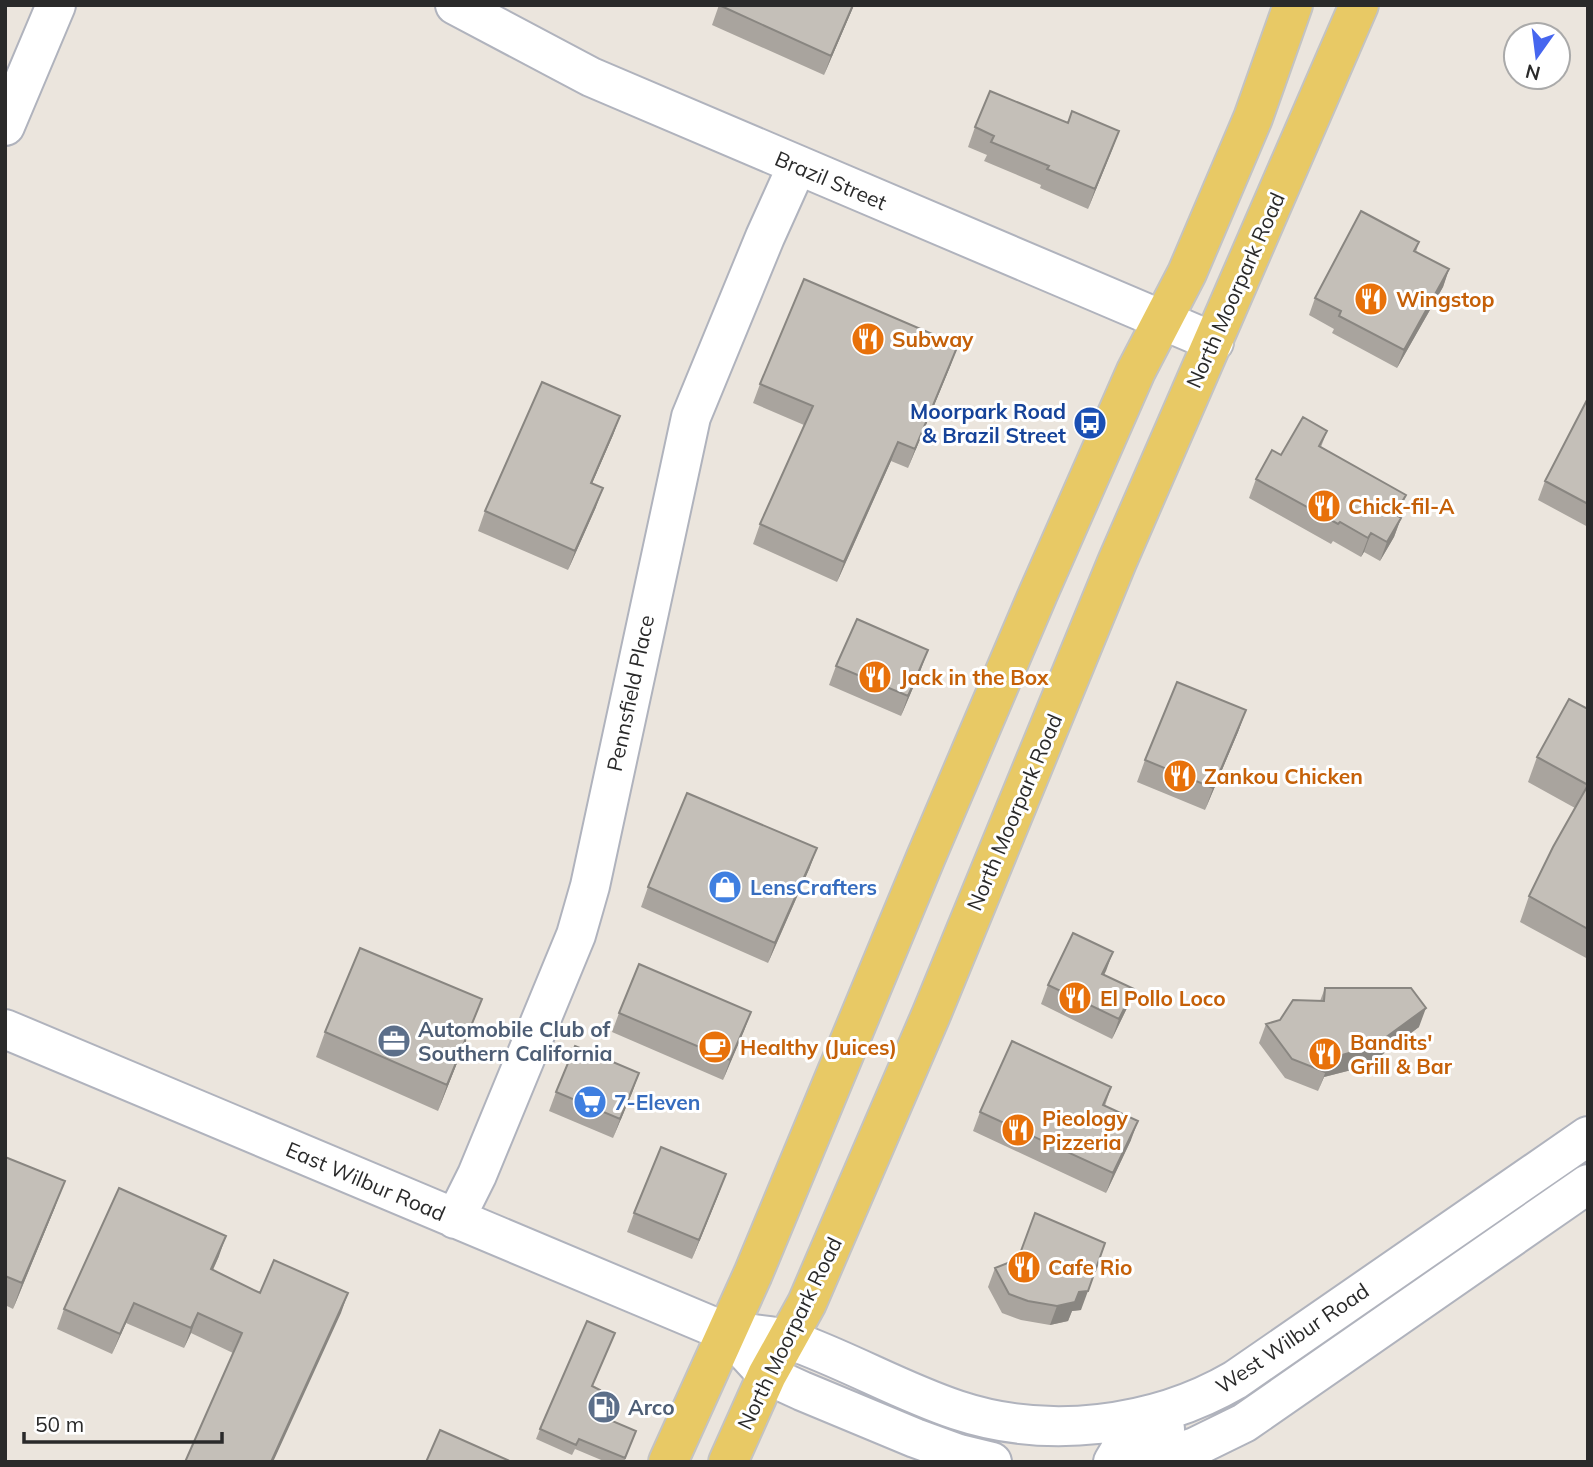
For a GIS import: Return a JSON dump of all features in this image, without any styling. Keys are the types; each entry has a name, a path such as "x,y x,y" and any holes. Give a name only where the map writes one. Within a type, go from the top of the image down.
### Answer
{"main road":[{"path":"667,1462 780,1210 931,844 1038,594 1136,371 1187,274 1253,118 1293,5"},
{"name":"North Moorpark Road","path":"728,1462 767,1375 807,1304 931,1015 1117,562 1359,5"}],"street":[{"path":"5,125 56,5"},
{"name":"Brazil Street","path":"454,5 591,77 1214,342"},
{"name":"Pennsfield Place","path":"455,1219 477,1175 576,934 590,886 691,417 797,166"},
{"name":"East Wilbur Road","path":"5,1029 726,1332"},
{"name":"West Wilbur Road","path":"726,1332 787,1339 958,1410 1005,1421 1051,1425 1120,1421 1162,1412 1206,1397 1235,1380 1588,1136"},
{"name":"West Wilbur Road","path":"1149,1462 1195,1447 1244,1423 1588,1184"},
{"path":"726,1332 767,1375 915,1438 959,1454 992,1462"},
{"path":"1113,1462 1126,1440 1180,1425 1201,1415 1206,1397"}],"building":[{"path":"719,5 853,5 831,56"},
{"path":"990,91 1068,123 1072,111 1119,131 1095,189 991,142 994,136 975,127"},
{"path":"1361,211 1419,242 1414,251 1449,269 1404,350 1339,316 1341,311 1315,298"},
{"path":"804,279 958,345 915,449 898,442 844,562 760,524 813,406 760,384"},
{"path":"542,382 620,416 591,483 603,488 575,551 485,511"},
{"path":"1588,398 1588,504 1545,481"},
{"name":"Chick-fil-A","path":"1303,417 1327,431 1319,446 1406,495 1395,514 1401,518 1387,542 1371,533 1368,538 1340,522 1338,524 1256,479 1272,450 1281,455"},
{"path":"857,619 928,650 908,696 836,666"},
{"path":"1177,682 1246,710 1213,788 1145,760"},
{"path":"1569,699 1588,709 1588,785 1537,757"},
{"path":"1588,785 1588,929 1529,896"},
{"name":"LensCrafters","path":"687,793 817,848 775,943 648,887"},
{"path":"1073,933 1113,952 1102,974 1134,989 1119,1019 1048,985"},
{"name":"Automobile Club of Southern California","path":"360,948 482,999 447,1085 325,1032"},
{"path":"639,964 751,1012 730,1060 619,1013"},
{"name":"Bandits' Grill & Bar","path":"1325,988 1411,988 1426,1008 1374,1046 1331,1058 1325,1072 1292,1059 1266,1024 1280,1020 1293,1000 1324,1001"},
{"path":"1012,1041 1111,1087 1103,1105 1138,1121 1113,1173 980,1112"},
{"path":"575,1046 639,1073 620,1119 556,1092"},
{"path":"661,1147 726,1174 699,1240 634,1213"},
{"path":"5,1157 65,1181 22,1283 5,1276"},
{"path":"119,1188 226,1236 211,1269 260,1293 274,1260 348,1293 271,1462 185,1462 242,1333 198,1313 191,1328 134,1303 120,1334 64,1309"},
{"path":"1035,1213 1105,1243 1088,1291 1079,1292 1075,1302 1057,1306 1028,1301 1009,1294 995,1268 1018,1259"},
{"path":"587,1321 615,1333 592,1386 600,1390 591,1412 636,1431 625,1458 579,1439 576,1445 540,1429"},
{"path":"440,1430 512,1462 426,1462"}],"place":[{"name":"Wingstop","path":"1371,299"},
{"name":"Subway","path":"868,339"},
{"name":"Moorpark Road & Brazil Street","path":"1090,423"},
{"name":"Chick-fil-A","path":"1324,506"},
{"name":"Jack in the Box","path":"875,677"},
{"name":"Zankou Chicken","path":"1180,776"},
{"name":"LensCrafters","path":"725,887"},
{"name":"El Pollo Loco","path":"1075,998"},
{"name":"Automobile Club of Southern California","path":"394,1041"},
{"name":"Healthy (Juices)","path":"715,1047"},
{"name":"Bandits' Grill & Bar","path":"1325,1054"},
{"name":"7-Eleven","path":"590,1102"},
{"name":"Pieology Pizzeria","path":"1018,1130"},
{"name":"Cafe Rio","path":"1024,1267"},
{"name":"Arco","path":"604,1407"}]}
